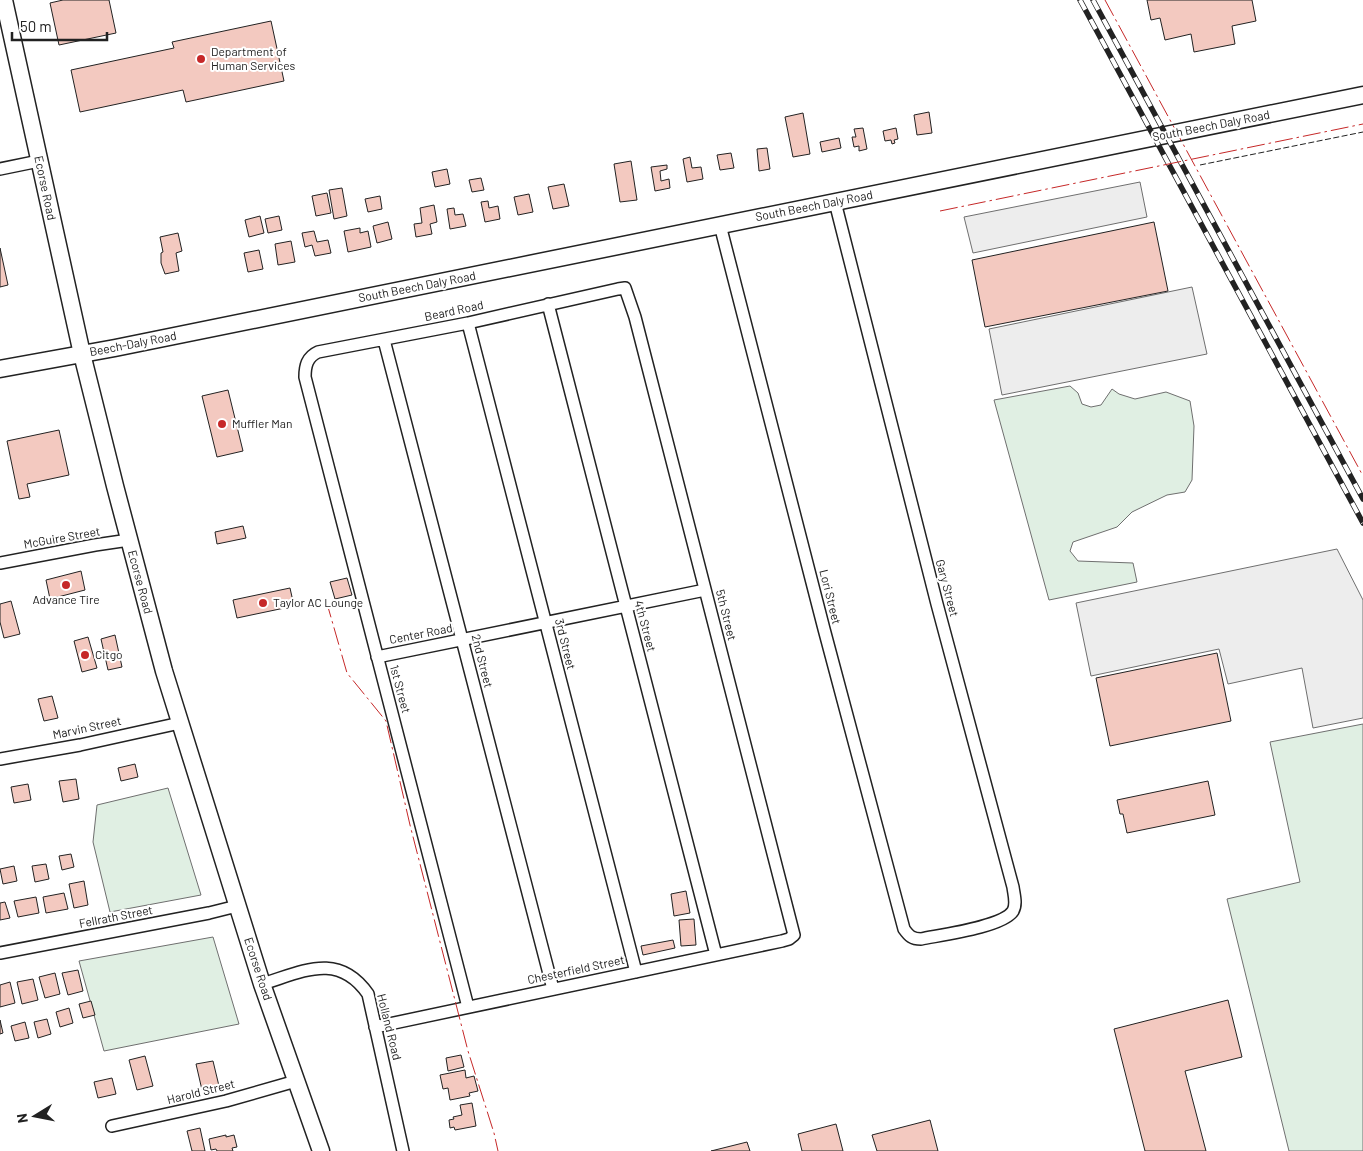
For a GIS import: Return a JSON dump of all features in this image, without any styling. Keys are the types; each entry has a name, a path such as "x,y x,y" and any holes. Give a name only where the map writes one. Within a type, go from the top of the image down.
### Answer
{"street":[{"name":"Ecorse Road","path":"4,0 82,354 164,671 262,984 321,1151"},
{"name":"South Beech Daly Road","path":"265,318 1363,95"},
{"path":"0,169 39,161"},
{"name":"Gary Street","path":"835,202 1016,902 1014,910 1001,920 980,927 946,934"},
{"name":"Lori Street","path":"720,225 824,629 904,929 914,939 946,934"},
{"name":"Beard Road","path":"305,377 307,361 318,352 468,323 625,288"},
{"name":"5th Street","path":"625,288 637,327 794,935 789,940 782,941"},
{"name":"4th Street","path":"548,304 716,955"},
{"name":"Beech-Daly Road","path":"0,369 265,318"},
{"name":"3rd Street","path":"468,323 636,972"},
{"name":"2nd Street","path":"384,340 553,989"},
{"name":"1st Street","path":"305,377 468,1007"},
{"name":"McGuire Street","path":"0,563 129,540"},
{"name":"Center Road","path":"377,657 705,590"},
{"name":"Marvin Street","path":"0,760 180,723"},
{"name":"Fellrath Street","path":"0,953 237,906"},
{"name":"Chesterfield Street","path":"376,1027 782,941"},
{"name":"Holland Road","path":"262,984 324,968 340,970 354,977 368,994 403,1151"},
{"name":"Harold Street","path":"112,1126 218,1103 296,1081"}],"green space":[{"path":"1070,386 1078,393 1082,404 1091,407 1101,405 1112,389 1119,394 1135,399 1166,392 1190,401 1194,426 1192,480 1185,492 1167,495 1132,512 1117,527 1073,542 1070,551 1078,561 1133,563 1137,582 1049,600 994,400"},
{"path":"1363,724 1363,1151 1289,1151 1227,899 1300,882 1270,742"},
{"path":"168,788 201,895 110,912 93,842 97,805"},
{"path":"213,937 239,1024 104,1051 79,961"}],"shaded area":[{"path":"1140,182 1147,217 973,253 964,217"},
{"path":"1192,287 1207,354 1002,395 989,329"},
{"path":"1337,549 1363,600 1363,718 1313,728 1302,668 1228,684 1219,649 1091,676 1076,603"}],"building":[{"path":"63,0 109,0 116,33 59,45 50,3"},
{"path":"1147,0 1252,0 1256,21 1232,26 1235,44 1194,52 1191,34 1165,40 1160,18 1151,20"},
{"name":"Department of Human Services","path":"271,21 284,81 186,102 183,90 80,112 71,70 174,48 172,42"},
{"path":"929,112 932,133 917,135 914,115"},
{"path":"803,113 810,154 793,157 785,117"},
{"path":"863,128 867,149 859,151 859,146 854,147 852,137 856,137 854,129"},
{"path":"896,128 898,139 894,140 895,143 892,144 891,140 885,141 883,131"},
{"path":"839,138 841,148 822,152 820,142"},
{"path":"767,148 770,169 759,171 757,149"},
{"path":"731,153 734,168 720,170 717,155"},
{"path":"690,157 692,168 701,167 703,179 687,182 683,159"},
{"path":"631,161 637,200 620,202 614,164"},
{"path":"667,165 667,169 660,171 661,181 669,179 670,188 655,191 651,167"},
{"path":"447,169 450,184 435,187 432,172"},
{"path":"481,178 484,190 472,192 469,180"},
{"path":"564,184 569,206 553,209 548,187"},
{"path":"342,188 347,216 334,219 329,190"},
{"path":"327,193 331,213 316,216 312,196"},
{"path":"529,194 533,212 518,215 514,197"},
{"path":"380,196 382,209 368,212 365,199"},
{"path":"488,201 489,208 498,206 500,219 485,222 481,202"},
{"path":"434,205 437,222 430,224 432,234 416,237 414,224 422,223 420,208"},
{"path":"454,208 455,215 463,214 466,226 450,229 447,209"},
{"path":"260,216 264,233 249,237 245,220"},
{"path":"279,216 282,230 268,233 265,219"},
{"path":"388,222 392,239 377,243 373,226"},
{"path":"1154,222 1168,291 985,327 972,260"},
{"path":"360,228 360,233 368,231 371,247 348,252 344,231"},
{"path":"314,231 317,242 328,240 331,253 315,256 312,245 305,247 302,233"},
{"path":"178,233 182,251 176,253 179,271 165,274 161,263 161,253 163,252 160,237"},
{"path":"291,241 295,262 278,265 275,244"},
{"path":"0,248 8,285 0,287"},
{"path":"259,250 263,269 248,272 244,253"},
{"name":"Muffler Man","path":"228,390 243,451 217,457 202,396"},
{"path":"59,430 69,475 27,484 30,497 19,499 7,441"},
{"path":"243,526 246,538 217,544 215,532"},
{"name":"Advance Tire","path":"81,571 85,590 50,599 46,580"},
{"path":"347,578 352,595 335,599 330,582"},
{"name":"Taylor AC Lounge","path":"290,588 294,606 237,618 233,600"},
{"path":"11,601 20,634 4,638 0,622 0,604"},
{"path":"115,635 122,667 108,670 101,639"},
{"path":"88,637 97,668 82,672 74,641"},
{"path":"1217,653 1231,721 1110,746 1096,678"},
{"path":"52,696 58,718 44,721 38,699"},
{"path":"135,764 138,777 121,781 118,768"},
{"path":"76,779 79,799 63,802 59,781"},
{"path":"1208,781 1215,815 1127,833 1123,814 1120,814 1117,800"},
{"path":"28,784 31,800 14,803 11,787"},
{"path":"71,854 74,867 62,870 59,856"},
{"path":"46,864 49,879 35,882 32,866"},
{"path":"14,866 17,881 3,884 0,869"},
{"path":"84,881 88,905 74,908 69,884"},
{"path":"686,891 690,913 674,916 671,894"},
{"path":"64,893 68,909 46,913 43,897"},
{"path":"36,897 39,913 18,917 14,901"},
{"path":"5,902 10,918 0,920 0,903"},
{"path":"694,919 696,945 681,946 679,920"},
{"path":"673,940 675,948 643,955 641,946"},
{"path":"78,970 83,991 68,995 62,973"},
{"path":"55,973 60,994 45,998 39,977"},
{"path":"33,979 38,1000 22,1004 17,982"},
{"path":"10,982 15,1003 0,1007 0,985"},
{"path":"1228,1000 1242,1057 1185,1071 1206,1151 1145,1151 1114,1029"},
{"path":"91,1001 95,1015 83,1018 79,1004"},
{"path":"69,1008 73,1023 60,1027 56,1012"},
{"path":"47,1019 51,1034 38,1038 34,1022"},
{"path":"0,1020 3,1033 0,1034"},
{"path":"25,1022 29,1038 15,1041 11,1026"},
{"path":"461,1055 464,1067 448,1071 446,1058"},
{"path":"145,1056 153,1086 137,1090 129,1060"},
{"path":"213,1061 219,1086 202,1090 196,1064"},
{"path":"465,1070 466,1078 474,1076 478,1091 469,1093 470,1096 450,1100 448,1088 443,1089 440,1075"},
{"path":"112,1078 116,1094 98,1098 94,1082"},
{"path":"472,1103 476,1126 455,1130 454,1127 450,1128 449,1120 462,1115 460,1105"},
{"path":"930,1120 938,1151 877,1151 872,1135"},
{"path":"836,1124 843,1151 802,1151 798,1134"},
{"path":"200,1128 205,1151 192,1151 187,1131"},
{"path":"226,1135 226,1137 234,1135 237,1147 232,1148 233,1151 211,1150 209,1139"},
{"path":"747,1142 750,1151 711,1151"}],"railway":[{"path":"1080,0 1363,523"},
{"path":"1093,0 1363,499"}],"fence":[{"path":"1200,165 1363,132"}],"power":[{"path":"1105,0 1363,476"},
{"path":"940,211 1363,124"},
{"path":"326,600 347,673 386,721 410,825 468,1051 498,1151"}],"place":[{"name":"Department of Human Services","path":"201,59"},
{"name":"Muffler Man","path":"222,424"},
{"name":"Advance Tire","path":"66,585"},
{"name":"Taylor AC Lounge","path":"263,603"},
{"name":"Citgo","path":"85,655"}]}
